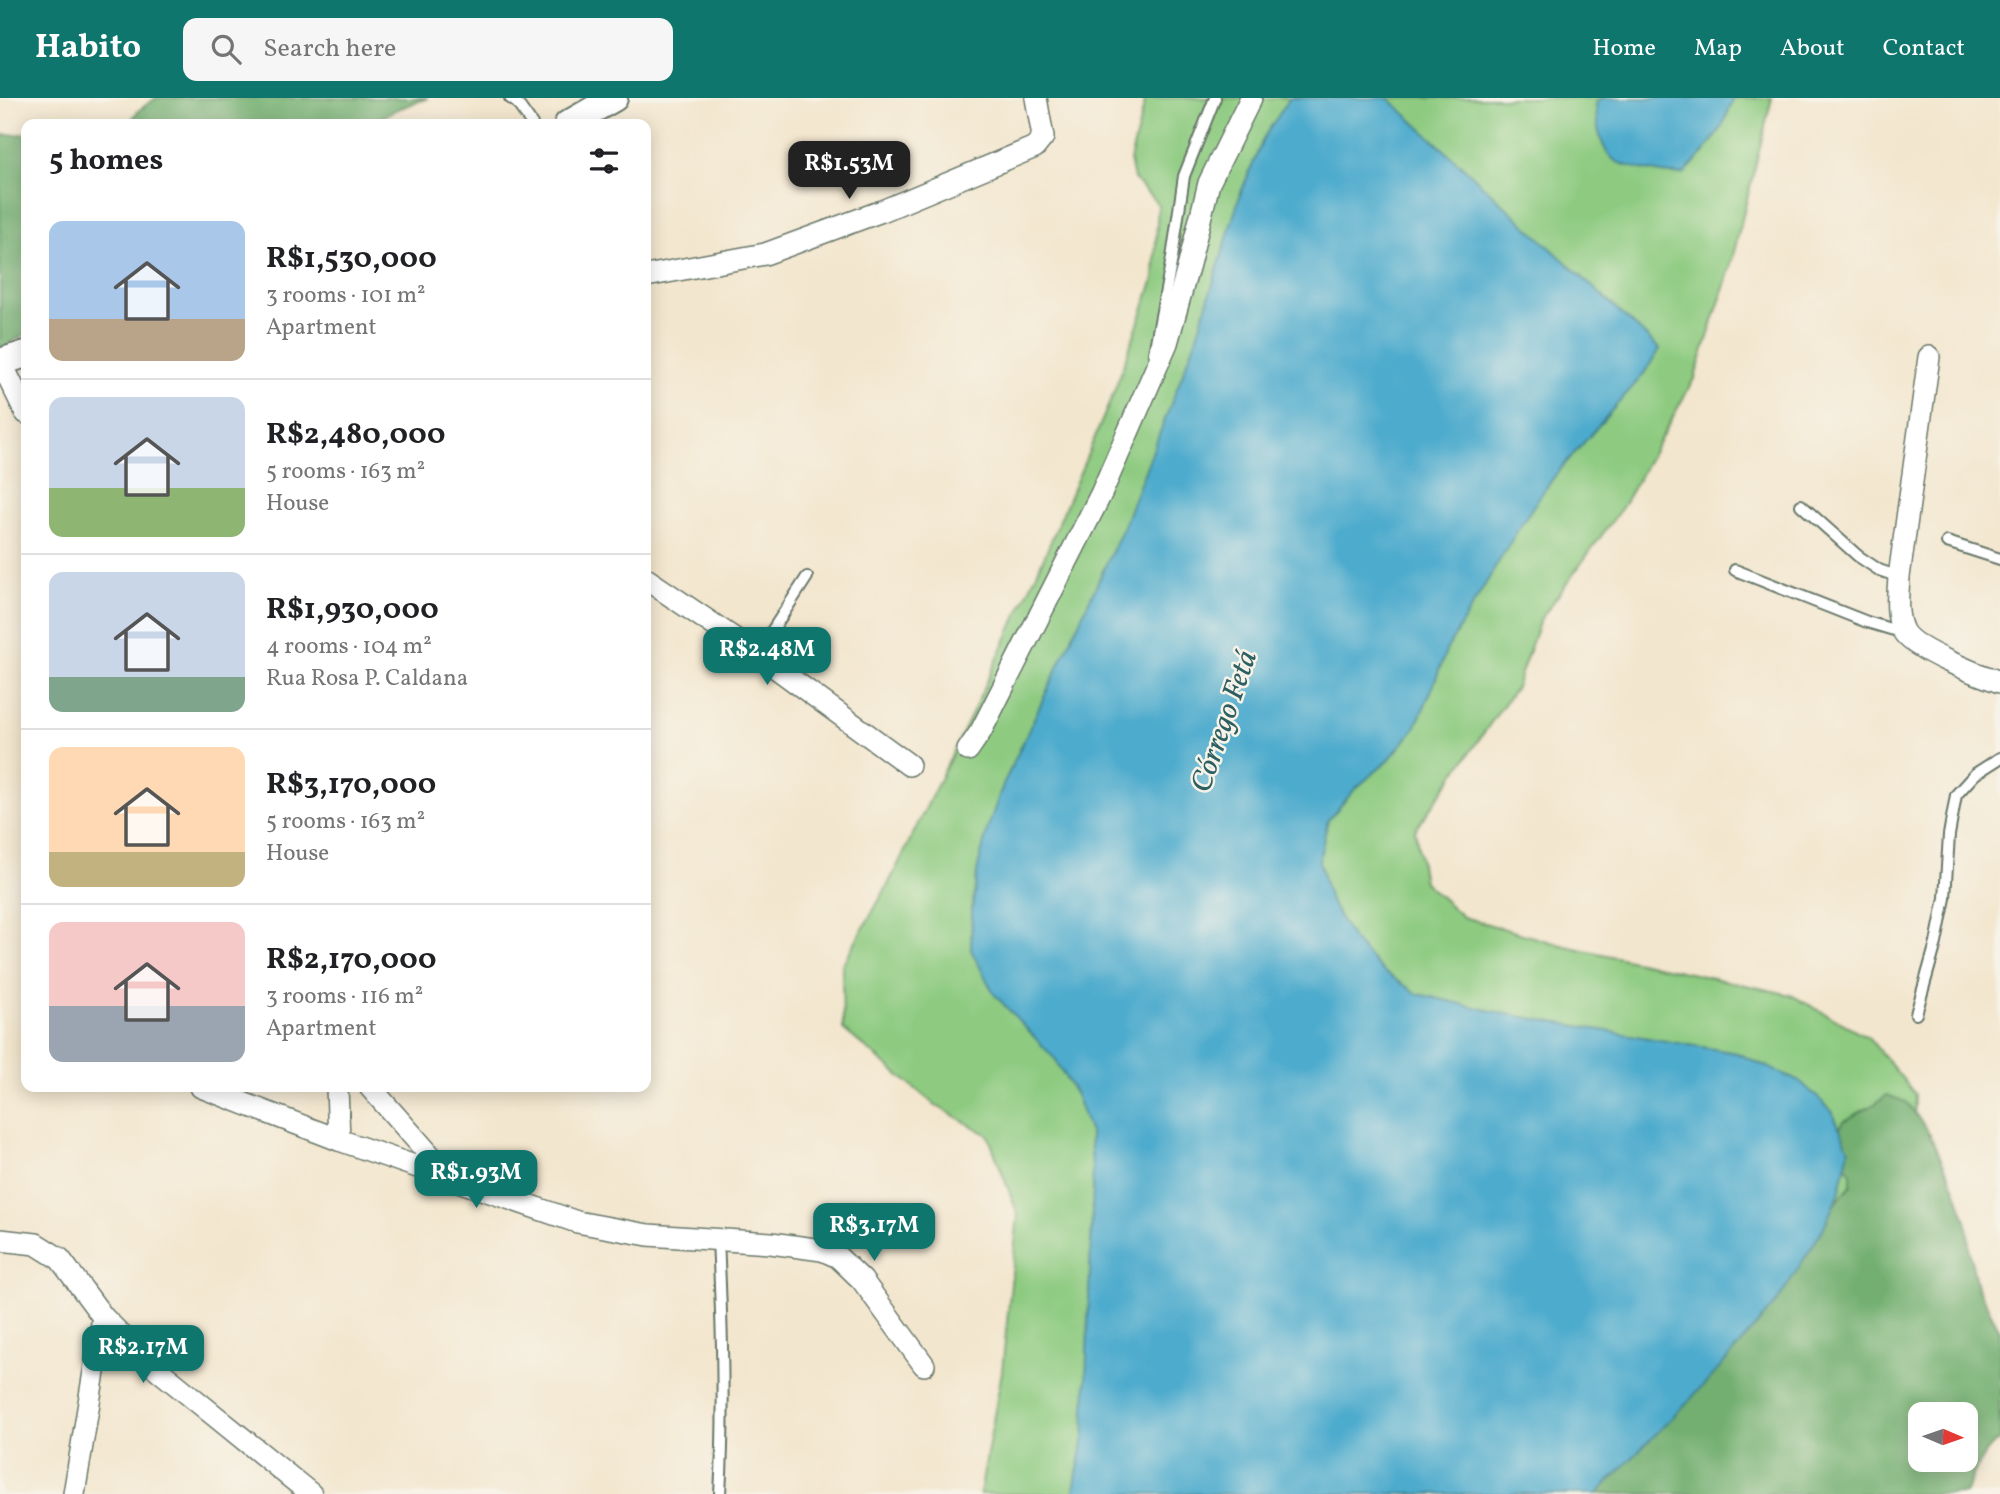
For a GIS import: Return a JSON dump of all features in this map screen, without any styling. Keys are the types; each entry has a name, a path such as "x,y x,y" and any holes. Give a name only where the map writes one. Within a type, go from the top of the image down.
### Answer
{"street":[{"path":"577,119 614,98"},
{"path":"651,274 765,254 881,211 1035,147 1043,137 1036,98"},
{"path":"968,750 981,731 1101,494 1167,342 1209,183 1251,98"},
{"path":"21,355 0,361 21,403"},
{"path":"1929,357 1899,577 1897,612 1904,633 1918,645 2000,682"},
{"path":"651,582 757,654 909,765"},
{"path":"214,1092 339,1140 576,1222 648,1235 771,1243 822,1250 838,1257 862,1280 924,1365"},
{"path":"337,1092 339,1140"},
{"path":"374,1092 450,1178"},
{"path":"0,1240 36,1244 60,1259 103,1317 146,1360 311,1494"},
{"path":"74,1494 103,1317"}],"lane":[{"path":"510,98 528,119"},
{"path":"1148,385 1184,176 1215,98"},
{"path":"1801,505 1858,556 1879,570 1899,577"},
{"path":"1947,542 2000,559"},
{"path":"1735,570 1867,622 1904,633"},
{"path":"757,654 807,577"},
{"path":"1916,1014 1941,920 1949,835 1956,796 1975,774 2000,758"},
{"path":"718,1240 723,1348 723,1452 720,1494"}],"green space":[{"path":"156,98 428,98 380,119 132,119 138,111"},
{"path":"1146,98 1772,98 1729,272 1695,377 1623,506 1540,620 1516,687 1415,830 1424,882 1463,917 1565,946 1791,995 1868,1037 1915,1094 1912,1204 1719,1494 980,1494 1002,1371 1018,1215 988,1135 935,1105 843,1029 842,965 888,885 971,716 1045,555 1112,397 1154,279 1158,204 1134,179 1130,160"},
{"path":"21,134 21,337 0,349 0,137"},
{"path":"1887,1095 1906,1102 1927,1129 1955,1188 1967,1224 1977,1287 2000,1330 2000,1439 1978,1466 1978,1402 1908,1402 1908,1472 1975,1472 1965,1494 1550,1494 1761,1290 1851,1185 1851,1173 1831,1142 1844,1121"}],"water":[{"name":"Córrego Fetá","path":"1290,98 1388,98 1660,349 1643,375 1558,472 1517,531 1447,649 1415,728 1388,761 1356,788 1328,820 1319,861 1330,901 1353,940 1383,971 1418,994 1501,1013 1737,1053 1802,1083 1832,1111 1849,1149 1840,1191 1823,1229 1777,1302 1708,1381 1597,1494 1073,1494 1084,1438 1093,1186 1090,1133 1076,1095 1054,1058 994,994 971,950 972,909 978,867 1003,785 1122,530 1195,342 1241,192 1264,137"},
{"path":"1604,98 1734,98 1721,129 1684,174 1679,174 1634,168 1621,164 1609,155 1598,126 1596,103"}]}
